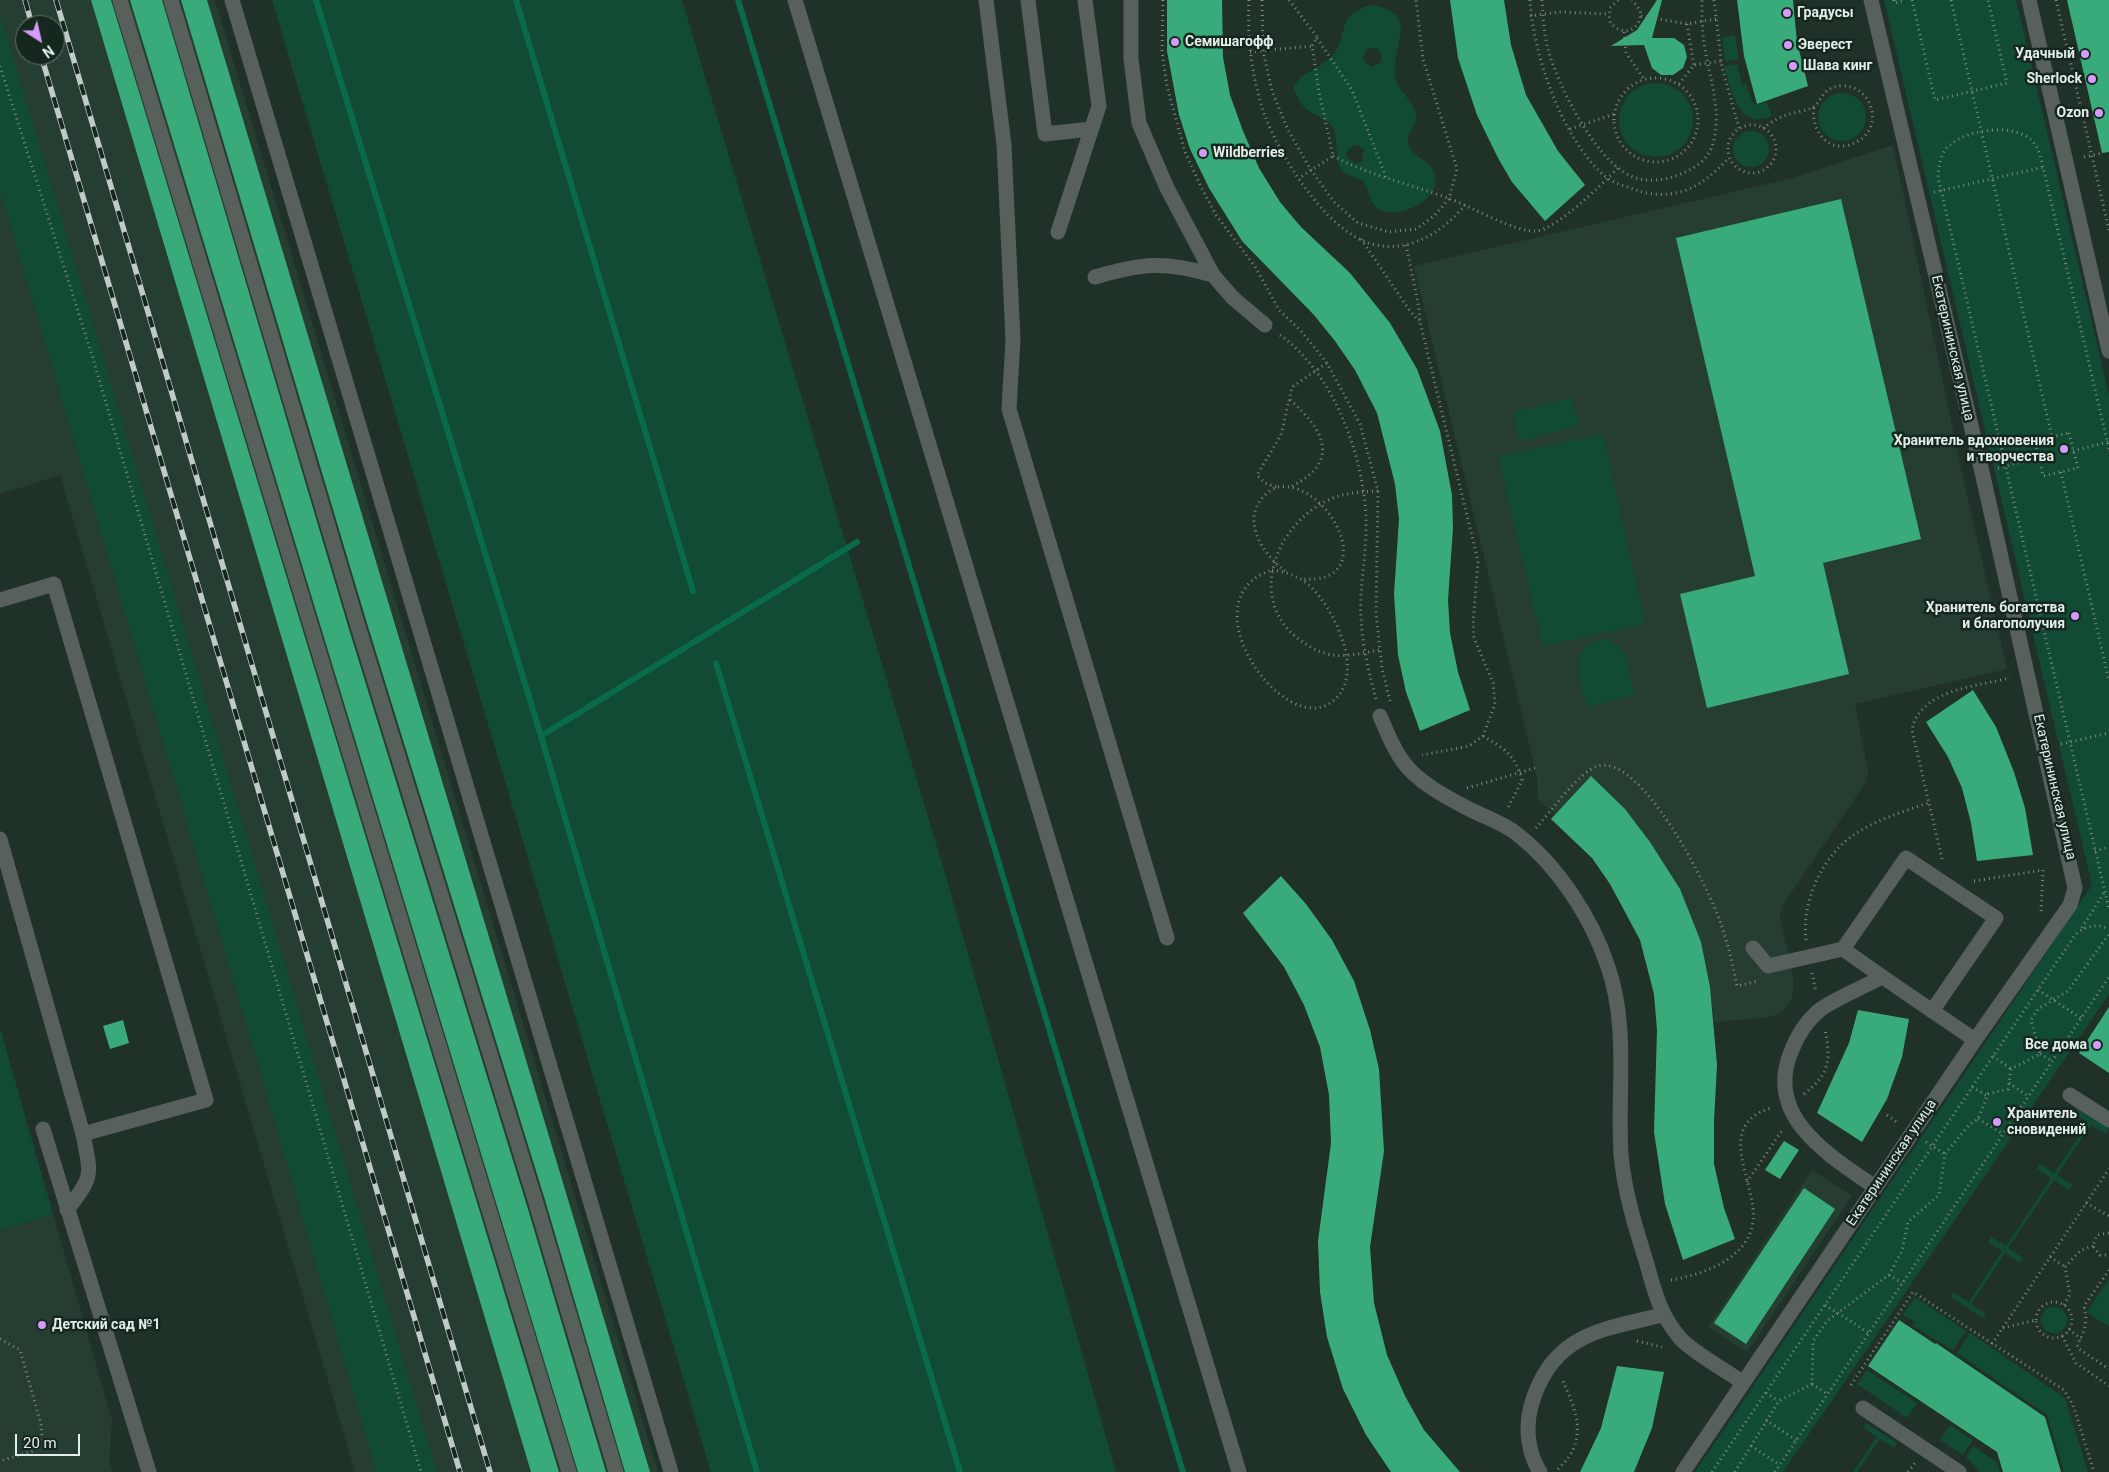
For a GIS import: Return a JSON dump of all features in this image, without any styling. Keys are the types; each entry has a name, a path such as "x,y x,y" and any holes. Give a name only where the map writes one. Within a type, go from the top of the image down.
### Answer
{"street":[{"path":"120,0 569,1472"},
{"path":"171,0 357,623 533,1193 616,1472"},
{"path":"232,0 671,1472"},
{"path":"795,0 1239,1472"},
{"path":"986,0 1004,145 1013,340 1009,408 1167,938"},
{"path":"1028,0 1045,134 1091,128"},
{"path":"1058,232 1098,106 1086,0"},
{"path":"1131,0 1132,59 1139,123 1167,188 1214,275 1233,298 1265,325"},
{"name":"Екатерининская улица","path":"1683,1472 1975,1040 2070,905 2075,888 2002,558 1871,0"},
{"path":"2029,0 2109,351"},
{"path":"1095,277 1132,266 1164,265 1214,275"},
{"path":"0,600 54,584 206,1100 83,1134"},
{"path":"1386,712 1404,764 1416,777 1467,808 1490,817 1516,833 1543,858 1573,897 1596,936 1609,968 1619,1023 1622,1063 1621,1155 1626,1187 1635,1227 1662,1315 1682,1340 1743,1382"},
{"path":"0,839 83,1134 90,1172 85,1186 67,1210"},
{"path":"1754,948 1768,966 1843,949 1906,858 1996,918 1932,1011"},
{"path":"1843,949 1882,978 1975,1040"},
{"path":"1875,1187 1820,1149 1803,1131 1793,1116 1785,1074 1796,1040 1809,1021 1821,1010 1836,1001 1882,978"},
{"path":"2070,1095 2109,1120"},
{"path":"43,1129 149,1472"},
{"path":"1540,1472 1534,1462 1528,1443 1528,1415 1537,1385 1548,1367 1562,1350 1604,1329 1662,1315"},
{"path":"1863,1408 1959,1472"}],"path":[{"path":"1163,0 1162,52 1167,86 1185,152 1216,215 1256,268 1279,310 1301,331 1327,363 1360,424 1378,491 1376,607 1386,712"},
{"path":"1249,0 1250,52 1265,116 1283,155 1324,212 1339,226 1372,244 1406,245 1432,235 1456,216 1465,205"},
{"path":"1262,0 1263,51 1272,91 1288,130 1311,170 1334,202 1358,223 1389,232 1416,228 1434,216 1449,199 1457,169 1423,59 1416,0"},
{"path":"1289,0 1317,37 1352,90 1386,178"},
{"path":"1530,0 1530,16 1535,44 1550,90 1570,129 1595,165 1608,178 1652,195 1678,192 1696,186 1729,158"},
{"path":"1542,0 1548,48 1562,88 1583,126 1608,160 1618,168 1632,177 1660,181 1693,170 1712,148 1717,118 1701,22 1702,0"},
{"path":"1618,0 1610,8 1608,14 1612,26 1624,32 1636,28 1641,16 1640,10 1632,0"},
{"path":"1714,0 1721,61 1739,128"},
{"path":"1894,0 1894,2 1905,0"},
{"path":"1912,0 1935,100 2007,83 1988,0"},
{"path":"1951,0 2052,437"},
{"path":"2056,0 2109,230"},
{"path":"1530,16 1558,12 1608,14"},
{"path":"1641,16 1687,24 1716,19"},
{"path":"1687,24 1694,65"},
{"path":"1624,32 1626,53 1644,79"},
{"path":"1317,37 1312,46 1319,92 1333,156 1354,168 1449,199 1520,229 1536,231 1552,226 1618,168"},
{"path":"1250,52 1312,46"},
{"path":"1678,84 1694,65 1721,61"},
{"path":"0,66 97,371 421,1472"},
{"path":"1644,79 1668,79 1678,84 1694,102 1698,125 1688,147 1668,160 1645,160 1629,151 1618,138 1615,114 1618,102 1624,93 1644,79"},
{"path":"1763,128 1780,117 1814,107 1824,93 1831,88 1839,86 1856,89 1868,99 1872,106 1872,125 1867,133 1852,144 1834,144 1819,134 1814,126 1814,107"},
{"path":"1570,129 1615,114"},
{"path":"1755,125 1763,128 1770,133 1776,148 1774,157 1764,170 1748,173 1734,165 1729,158 1729,141 1739,128 1755,125"},
{"path":"2109,449 2043,167 2034,143 2025,135 2013,130 1995,130 1960,138 1949,146 1942,155 1938,177 2109,909"},
{"path":"2076,159 2102,153"},
{"path":"1299,178 1333,156"},
{"path":"1928,194 2043,167"},
{"path":"1360,238 1410,312 1420,322"},
{"path":"1406,245 1419,308 1420,322 1478,561 1472,624 1474,638 1494,683 1495,704 1483,736 1469,746 1421,756"},
{"path":"1265,325 1289,342 1324,383 1348,431 1358,458 1366,522 1361,617 1366,653 1386,712"},
{"path":"1276,488 1265,483 1257,475 1281,435 1292,387 1327,363"},
{"path":"1286,572 1272,570 1260,574 1250,581 1241,593 1237,607 1240,638 1251,660 1269,685 1290,701 1305,706 1318,707 1333,701 1342,690 1346,677 1346,655 1342,636 1331,613 1312,588 1274,563 1260,541 1253,519 1257,506 1264,495 1276,488 1292,486 1313,474 1323,457 1323,445 1318,434 1290,400"},
{"path":"2069,433 2078,468 2044,476 2035,441 2052,437 2069,433"},
{"path":"2073,450 2108,442"},
{"path":"1993,470 2039,458"},
{"path":"2061,472 2109,681"},
{"path":"1292,486 1307,493 1320,504 1344,539 1345,551 1342,562 1335,571 1325,577 1301,579"},
{"path":"1378,491 1335,497 1320,504 1303,516 1289,532 1274,563 1272,591 1283,627 1316,650 1328,654 1346,655 1379,650"},
{"path":"1943,861 1939,852 1912,730 1914,718 1923,708 1945,694 2018,676"},
{"path":"2058,745 2109,733"},
{"path":"1483,736 1503,748 1517,762 1520,772 1522,780 1506,813"},
{"path":"1416,749 1426,760"},
{"path":"1532,832 1585,773 1598,766 1612,766 1620,770 1644,791 1693,861 1721,923 1733,963 1737,986 1770,978 1768,966"},
{"path":"1467,788 1535,768"},
{"path":"1459,783 1474,793"},
{"path":"2095,851 2109,847"},
{"path":"1966,880 1973,881 2043,870 2040,914"},
{"path":"1712,1472 2075,935 2082,929 2105,891"},
{"path":"2082,929 2099,925 2109,929"},
{"path":"2052,1062 2040,1054 2031,1020 2038,1009 2068,991 2109,934"},
{"path":"1775,1472 2109,977"},
{"path":"2038,990 2081,1018"},
{"path":"2011,1069 2040,1054"},
{"path":"1993,1056 2011,1069"},
{"path":"1812,1384 1813,1341 1827,1321 1889,1275 1902,1251 1908,1222 1939,1195 1944,1154 1969,1125 1978,1119 1988,1094 2008,1090 2011,1069"},
{"path":"2009,1083 2028,1096"},
{"path":"1972,1087 1987,1096"},
{"path":"1978,1119 2003,1134"},
{"path":"1921,1138 1944,1154"},
{"path":"1992,1344 2109,1169"},
{"path":"2086,1203 2109,1216"},
{"path":"2093,1246 2097,1235 2109,1231"},
{"path":"2065,1267 2081,1250 2093,1246"},
{"path":"2093,1246 2100,1255 2109,1256"},
{"path":"2050,1257 2065,1267 2070,1294 2064,1305"},
{"path":"2109,1270 2084,1306 2087,1321 2077,1345 2079,1349 2109,1369"},
{"path":"1889,1275 1902,1283"},
{"path":"1851,1385 1913,1292 2064,1390 2070,1397 2094,1472"},
{"path":"2057,1303 2064,1305 2071,1316 2069,1329 2062,1336 2055,1338 2042,1333 2036,1320 2043,1306 2057,1303"},
{"path":"1825,1305 1868,1333"},
{"path":"2002,1328 2036,1320"},
{"path":"2069,1329 2081,1339"},
{"path":"2062,1336 2076,1363 2109,1386"},
{"path":"0,1339 20,1350 42,1424 42,1437 33,1451 0,1461"},
{"path":"1635,1341 1655,1344 1664,1348"},
{"path":"1553,1472 1570,1458 1578,1428 1575,1410 1562,1378 1566,1373"},
{"path":"1812,1384 1828,1394"},
{"path":"1735,1472 1779,1402 1812,1384"},
{"path":"1766,1393 1779,1402"},
{"path":"1766,1420 1796,1440"},
{"path":"1751,1446 1780,1465"}],"shaded area":[{"path":"0,0 215,0 658,1472 355,1472 60,475 0,494"},
{"path":"1893,145 1964,482 2007,669 1855,704 1868,771 1866,782 1783,905 1780,916 1794,983 1792,998 1783,1011 1770,1017 1714,1022 1710,987 1701,942 1680,889 1650,842 1625,809 1592,777 1555,815 1538,799 1537,777 1414,266 1793,178"},
{"path":"1812,1170 1852,1196 1747,1352 1708,1327"},
{"name":"Детский сад №1","path":"53,1214 112,1420 109,1460 112,1472 0,1472 0,1230"}],"green space":[{"path":"272,0 682,0 945,873 1116,1472 711,1472"},
{"path":"1884,0 2016,0 2109,395 2109,994 1783,1472 1695,1472 2092,885"},
{"path":"1370,5 1387,9 1396,15 1400,24 1395,70 1397,82 1413,106 1416,115 1408,143 1410,149 1429,165 1435,176 1432,192 1426,199 1409,210 1389,212 1381,210 1372,203 1363,181 1347,175 1339,166 1336,138 1332,127 1303,106 1293,88 1301,78 1321,65 1337,50 1346,22 1358,10","holes":["1368,48 1378,49 1381,53 1381,62 1372,67 1364,61 1363,56","1354,145 1364,150 1362,161 1356,164 1347,158 1346,153"]},
{"path":"0,14 437,1472 376,1472 230,968 0,190"},
{"path":"1735,35 1739,59 1725,61 1722,37"},
{"path":"1737,64 1742,85 1746,84 1753,103 1757,105 1767,102 1772,116 1760,119 1751,118 1738,106 1733,97 1724,66"},
{"path":"1649,83 1663,83 1677,89 1687,99 1693,113 1691,134 1677,151 1663,157 1649,157 1635,151 1625,141 1619,127 1619,113 1625,99 1635,89"},
{"path":"1842,93 1851,95 1859,100 1864,108 1866,117 1864,126 1859,134 1851,139 1842,141 1833,139 1825,134 1820,126 1818,117 1820,108 1825,100 1833,95"},
{"path":"1751,131 1758,132 1764,136 1768,142 1768,156 1764,162 1758,166 1751,167 1744,166 1738,162 1734,156 1733,149 1734,142 1738,136 1744,132"},
{"path":"1572,398 1579,426 1519,441 1513,412"},
{"path":"1603,434 1645,624 1543,646 1498,456"},
{"path":"1605,639 1620,648 1624,654 1630,669 1634,695 1587,707 1580,675 1580,656 1584,648"},
{"path":"0,1028 53,1214 0,1230"},
{"path":"2077,1108 2109,1129 2106,1134 2091,1125 2057,1175 2072,1185 2069,1190 2054,1180 2008,1248 2023,1258 2020,1263 2005,1253 1971,1304 1986,1314 1983,1318 1951,1297 1954,1293 1969,1302 2002,1251 1988,1242 1991,1237 2006,1246 2051,1178 2037,1169 2040,1164 2054,1173 2088,1123 2074,1113"},
{"path":"2109,1279 2109,1327 2087,1312"},
{"path":"1915,1297 1966,1331 1953,1350 1913,1326 1915,1322 1903,1315"},
{"path":"2054,1307 2063,1311 2067,1320 2063,1329 2054,1333 2045,1329 2041,1320 2045,1311"},
{"path":"1970,1333 2065,1398 2088,1472 2064,1472 2047,1415 1957,1353"},
{"path":"1867,1370 1917,1403 1907,1418 1857,1384"},
{"path":"1866,1423 1897,1443 1894,1448 1880,1439 1857,1472 1853,1472 1877,1437 1863,1427"},
{"path":"1950,1425 1973,1440 1963,1455 1940,1440"},
{"path":"1973,1446 1997,1462 2000,1472 1980,1472 1966,1457"}],"building":[{"path":"91,0 111,0 559,1472 531,1472"},
{"path":"130,0 162,0 348,626 527,1206 606,1472 578,1472"},
{"path":"181,0 207,0 650,1472 625,1472 545,1200 366,620"},
{"path":"1167,0 1222,0 1223,57 1230,95 1259,168 1280,202 1301,227 1350,273 1390,323 1417,369 1440,431 1452,495 1453,528 1448,600 1450,633 1458,672 1470,710 1420,731 1406,692 1398,655 1394,594 1399,519 1395,484 1377,413 1355,370 1335,341 1314,315 1242,241 1209,188 1190,149 1179,115 1167,51"},
{"path":"1450,0 1504,0 1511,45 1526,95 1558,151 1585,185 1545,221 1512,182 1477,115 1458,58"},
{"path":"1657,0 1662,0 1652,38 1674,38 1684,45 1687,57 1683,68 1673,75 1661,75 1652,68 1644,45 1611,46 1637,30"},
{"path":"1737,0 1793,0 1797,42 1808,86 1757,104 1744,56"},
{"path":"2067,0 2109,0 2109,152 2102,153"},
{"path":"1841,199 1921,539 1823,563 1849,674 1707,708 1680,594 1755,576 1676,238"},
{"path":"1973,690 1996,727 2014,772 2025,808 2033,855 1977,861 1971,823 1962,788 1948,757 1926,722"},
{"path":"1591,776 1625,809 1650,842 1680,889 1701,942 1710,987 1717,1065 1714,1164 1724,1208 1735,1239 1683,1260 1665,1204 1654,1132 1657,1030 1654,994 1640,940 1610,884 1592,858 1551,819"},
{"path":"1281,876 1306,904 1332,940 1354,981 1370,1030 1379,1069 1384,1151 1370,1247 1374,1303 1387,1355 1405,1396 1424,1430 1460,1472 1391,1472 1366,1435 1343,1389 1327,1337 1320,1292 1318,1241 1331,1143 1329,1095 1320,1047 1304,1005 1284,967 1243,913"},
{"path":"2109,1007 2109,1073 2079,1053"},
{"path":"1858,1010 1909,1019 1902,1057 1887,1099 1862,1142 1817,1113 1849,1043"},
{"path":"123,1020 129,1043 110,1049 103,1026"},
{"path":"1784,1141 1799,1150 1780,1179 1765,1170"},
{"path":"1804,1188 1835,1209 1746,1344 1714,1323"},
{"path":"1899,1320 2045,1417 2061,1472 2003,1472 1997,1452 1868,1366"},
{"path":"1617,1366 1664,1372 1652,1428 1634,1472 1580,1472 1601,1428"}],"waterway":[{"path":"316,0 541,736 757,1472"},
{"path":"516,0 693,591"},
{"path":"738,0 1183,1472"},
{"path":"541,736 857,542"},
{"path":"716,663 960,1472"}],"railway":[{"path":"25,0 29,15"},
{"path":"56,0 490,1472"},
{"path":"44,65 460,1472"}],"place":[{"name":"Градусы","path":"1787,13"},
{"name":"Семишагофф","path":"1175,42"},
{"name":"Эверест","path":"1788,45"},
{"name":"Удачный","path":"2085,54"},
{"name":"Шава кинг","path":"1793,66"},
{"name":"Sherlock","path":"2092,79"},
{"name":"Ozon","path":"2099,113"},
{"name":"Wildberries","path":"1203,153"},
{"name":"Хранитель вдохновения и творчества","path":"2064,449"},
{"name":"Хранитель богатства и благополучия","path":"2075,616"},
{"name":"Все дома","path":"2097,1045"},
{"name":"Хранитель сновидений","path":"1997,1122"},
{"name":"Детский сад №1","path":"42,1325"}]}
